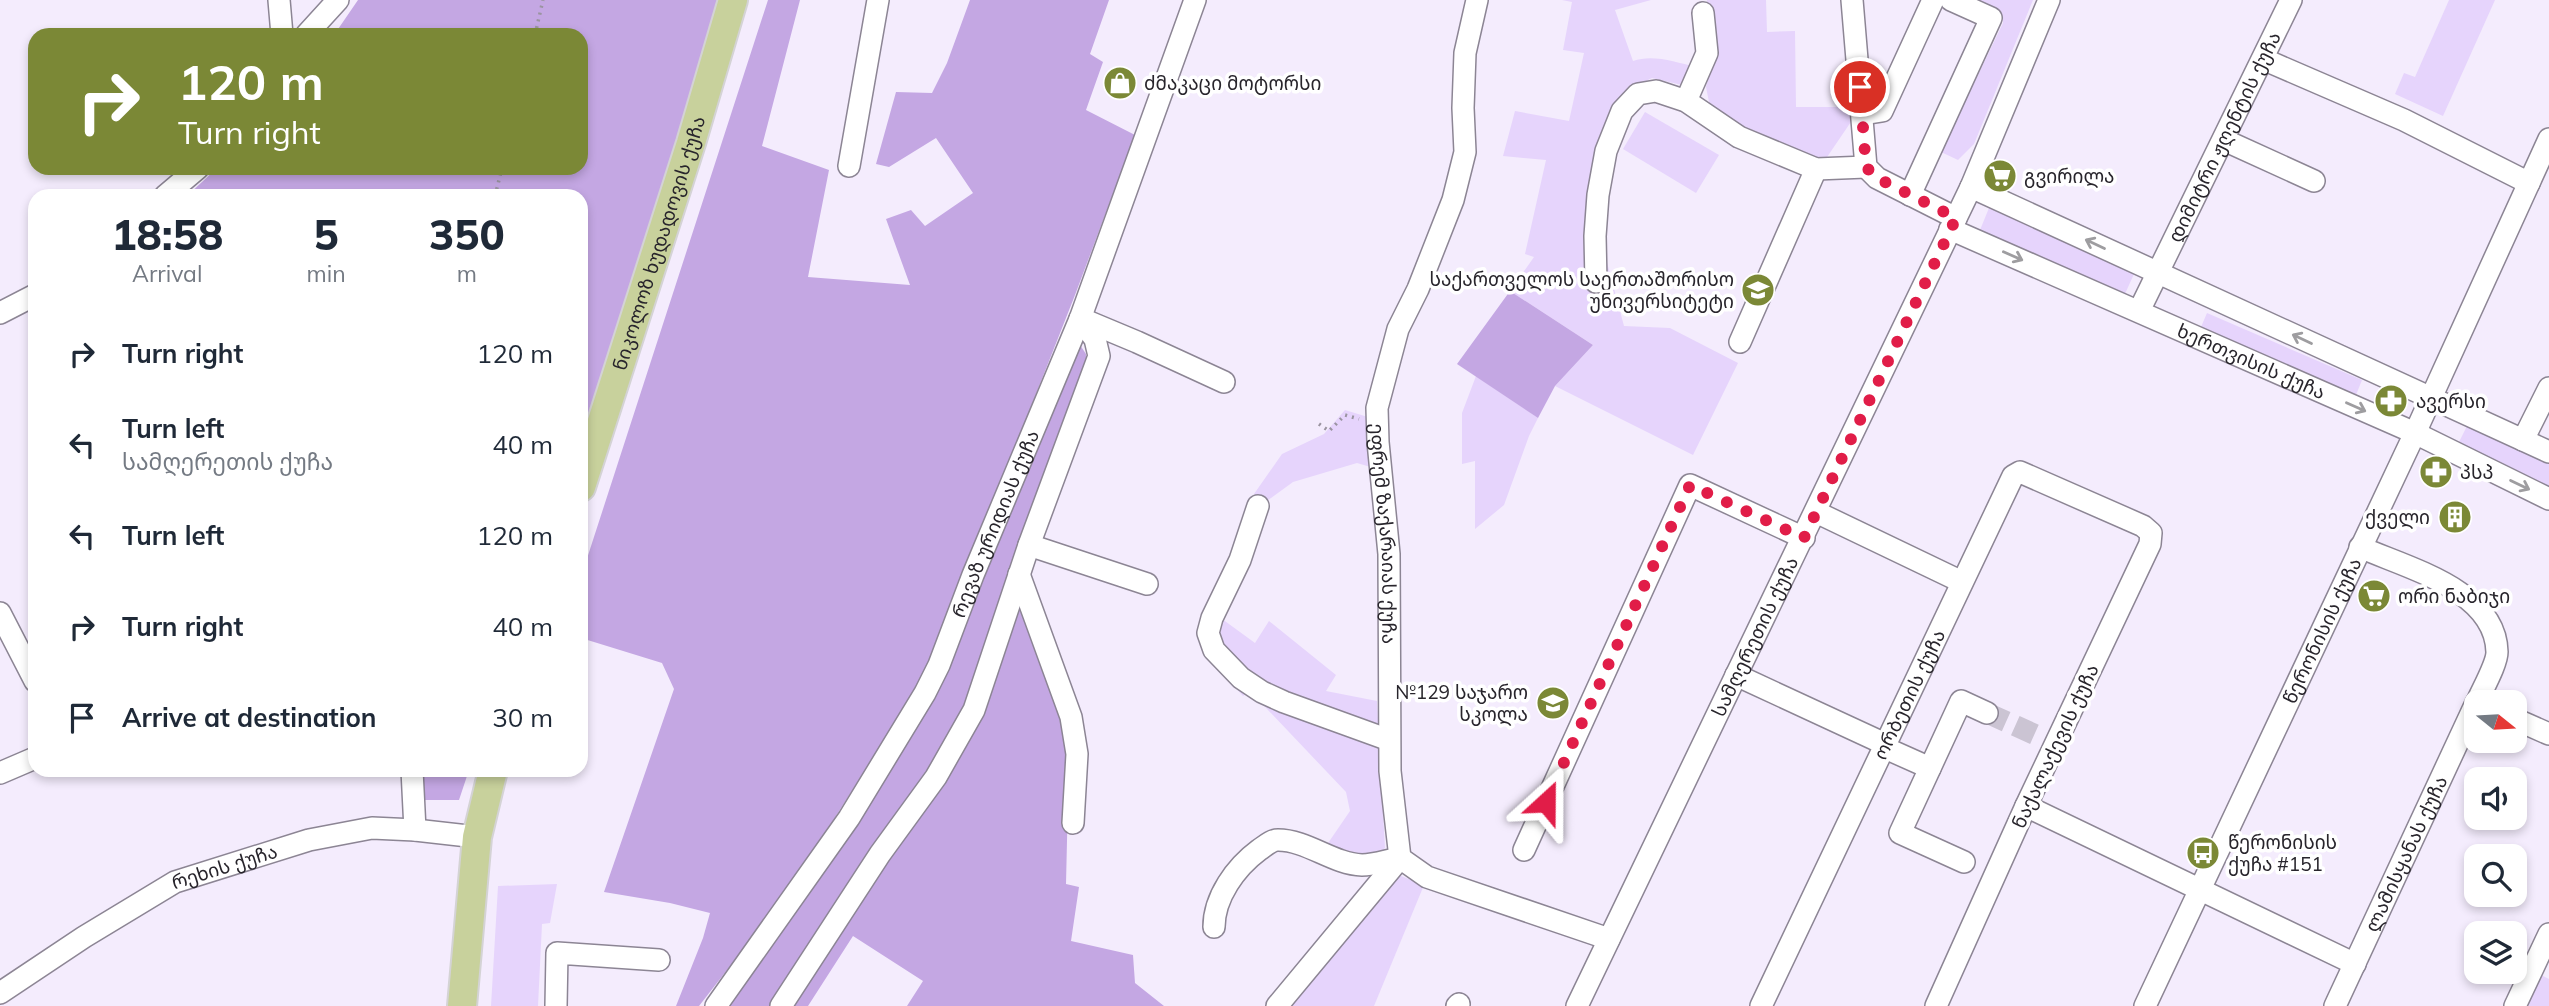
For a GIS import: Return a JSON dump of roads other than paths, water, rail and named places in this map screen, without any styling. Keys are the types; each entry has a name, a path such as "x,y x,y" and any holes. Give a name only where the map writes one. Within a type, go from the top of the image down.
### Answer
{"main road":[{"name":"ნიკოლოზ ხუდადოვის ქუჩა","path":"588,465 691,143 733,0"},
{"path":"462,1006 477,837 491,777"}],"street":[{"path":"279,0 281,28"},
{"path":"312,28 338,0"},
{"path":"849,166 878,0"},
{"name":"რევაზ ურიდიას ქუჩა","path":"716,1006 849,818 925,693 939,665 973,575 1080,319 1195,0"},
{"name":"ეფრემ ზაქარაიას ქუჩა","path":"1400,858 1390,771 1389,554 1377,408 1398,329 1418,289 1453,200 1465,152 1465,53 1476,0"},
{"path":"1596,282 1598,195 1606,151 1622,111 1638,94 1656,92 1686,101 1739,137 1816,169 1866,167 1852,0"},
{"path":"1863,114 1882,111 1933,0"},
{"path":"1910,195 1991,18 1951,0"},
{"name":"სამღერეთის ქუჩა","path":"1577,1006 1971,187 2049,0"},
{"name":"დიმიტრი ჟღენტის ქუჩა","path":"2139,312 2291,0"},
{"path":"1686,101 1707,53 1703,13"},
{"path":"2263,59 2404,120 2529,183"},
{"name":"წერონისის ქუჩა","path":"2145,1006 2415,433 2549,139"},
{"path":"2224,140 2314,181"},
{"name":"ხერთვისის ქუჩა","path":"1866,167 1877,178 1910,195 1953,223 2139,312 2415,433 2549,499"},
{"path":"1740,342 1816,169"},
{"path":"173,189 190,175"},
{"path":"1971,187 2549,452"},
{"path":"0,313 28,299"},
{"path":"1080,319 1224,382"},
{"path":"781,1006 880,855 936,777 974,710 1029,544 1099,356 1096,339 1080,319"},
{"path":"2523,440 2549,388"},
{"name":"ორბეთის ქუჩა","path":"1761,1006 2013,476 2020,472 2105,510"},
{"path":"1524,850 1690,485 1804,538"},
{"path":"1258,506 1240,560 1212,618 1208,633 1214,650 1241,678 1262,692 1390,740"},
{"name":"ნაქალაქევის ქუჩა","path":"1936,1006 2026,806 2046,740 2150,544 2151,533 2143,526 2105,510"},
{"path":"1816,512 1962,582"},
{"path":"1029,544 1147,584"},
{"name":"ლამისყანას ქუჩა","path":"2360,547 2456,589 2477,605 2492,628 2497,654 2482,690"},
{"path":"1019,574 1071,717 1077,754 1073,823"},
{"path":"0,613 28,667"},
{"path":"1736,675 1930,768"},
{"path":"1964,862 1900,833 1961,701 1987,713"},
{"path":"2527,724 2549,734"},
{"name":"ლამისყანას ქუჩა","path":"2335,1006 2464,730"},
{"path":"0,773 28,761"},
{"path":"412,777 415,830"},
{"path":"2026,806 2355,964"},
{"name":"რეხის ქუჩა","path":"0,993 84,937 175,882 309,840 372,828 477,837"},
{"path":"1214,927 1214,913 1235,873 1272,840 1287,841 1349,863 1363,865 1400,858 1427,877 1609,939"},
{"path":"1277,1006 1400,858"},
{"path":"2515,1006 2543,962 2549,934"},
{"path":"556,1006 557,953 659,960"}],"tunnel":[{"path":"1987,713 2036,735"}],"place":[{"name":"ძმაკაცი მოტორსი","path":"1120,83"},
{"name":"გვირილა","path":"2000,176"},
{"name":"საქართველოს საერთაშორისო უნივერსიტეტი","path":"1758,290"},
{"name":"ავერსი","path":"2391,401"},
{"name":"პსპ","path":"2436,472"},
{"name":"ქველი","path":"2455,517"},
{"name":"ორი ნაბიჯი","path":"2374,596"},
{"name":"№129 საჯარო სკოლა","path":"1553,703"},
{"name":"წერონისის ქუჩა #151","path":"2203,853"}]}
